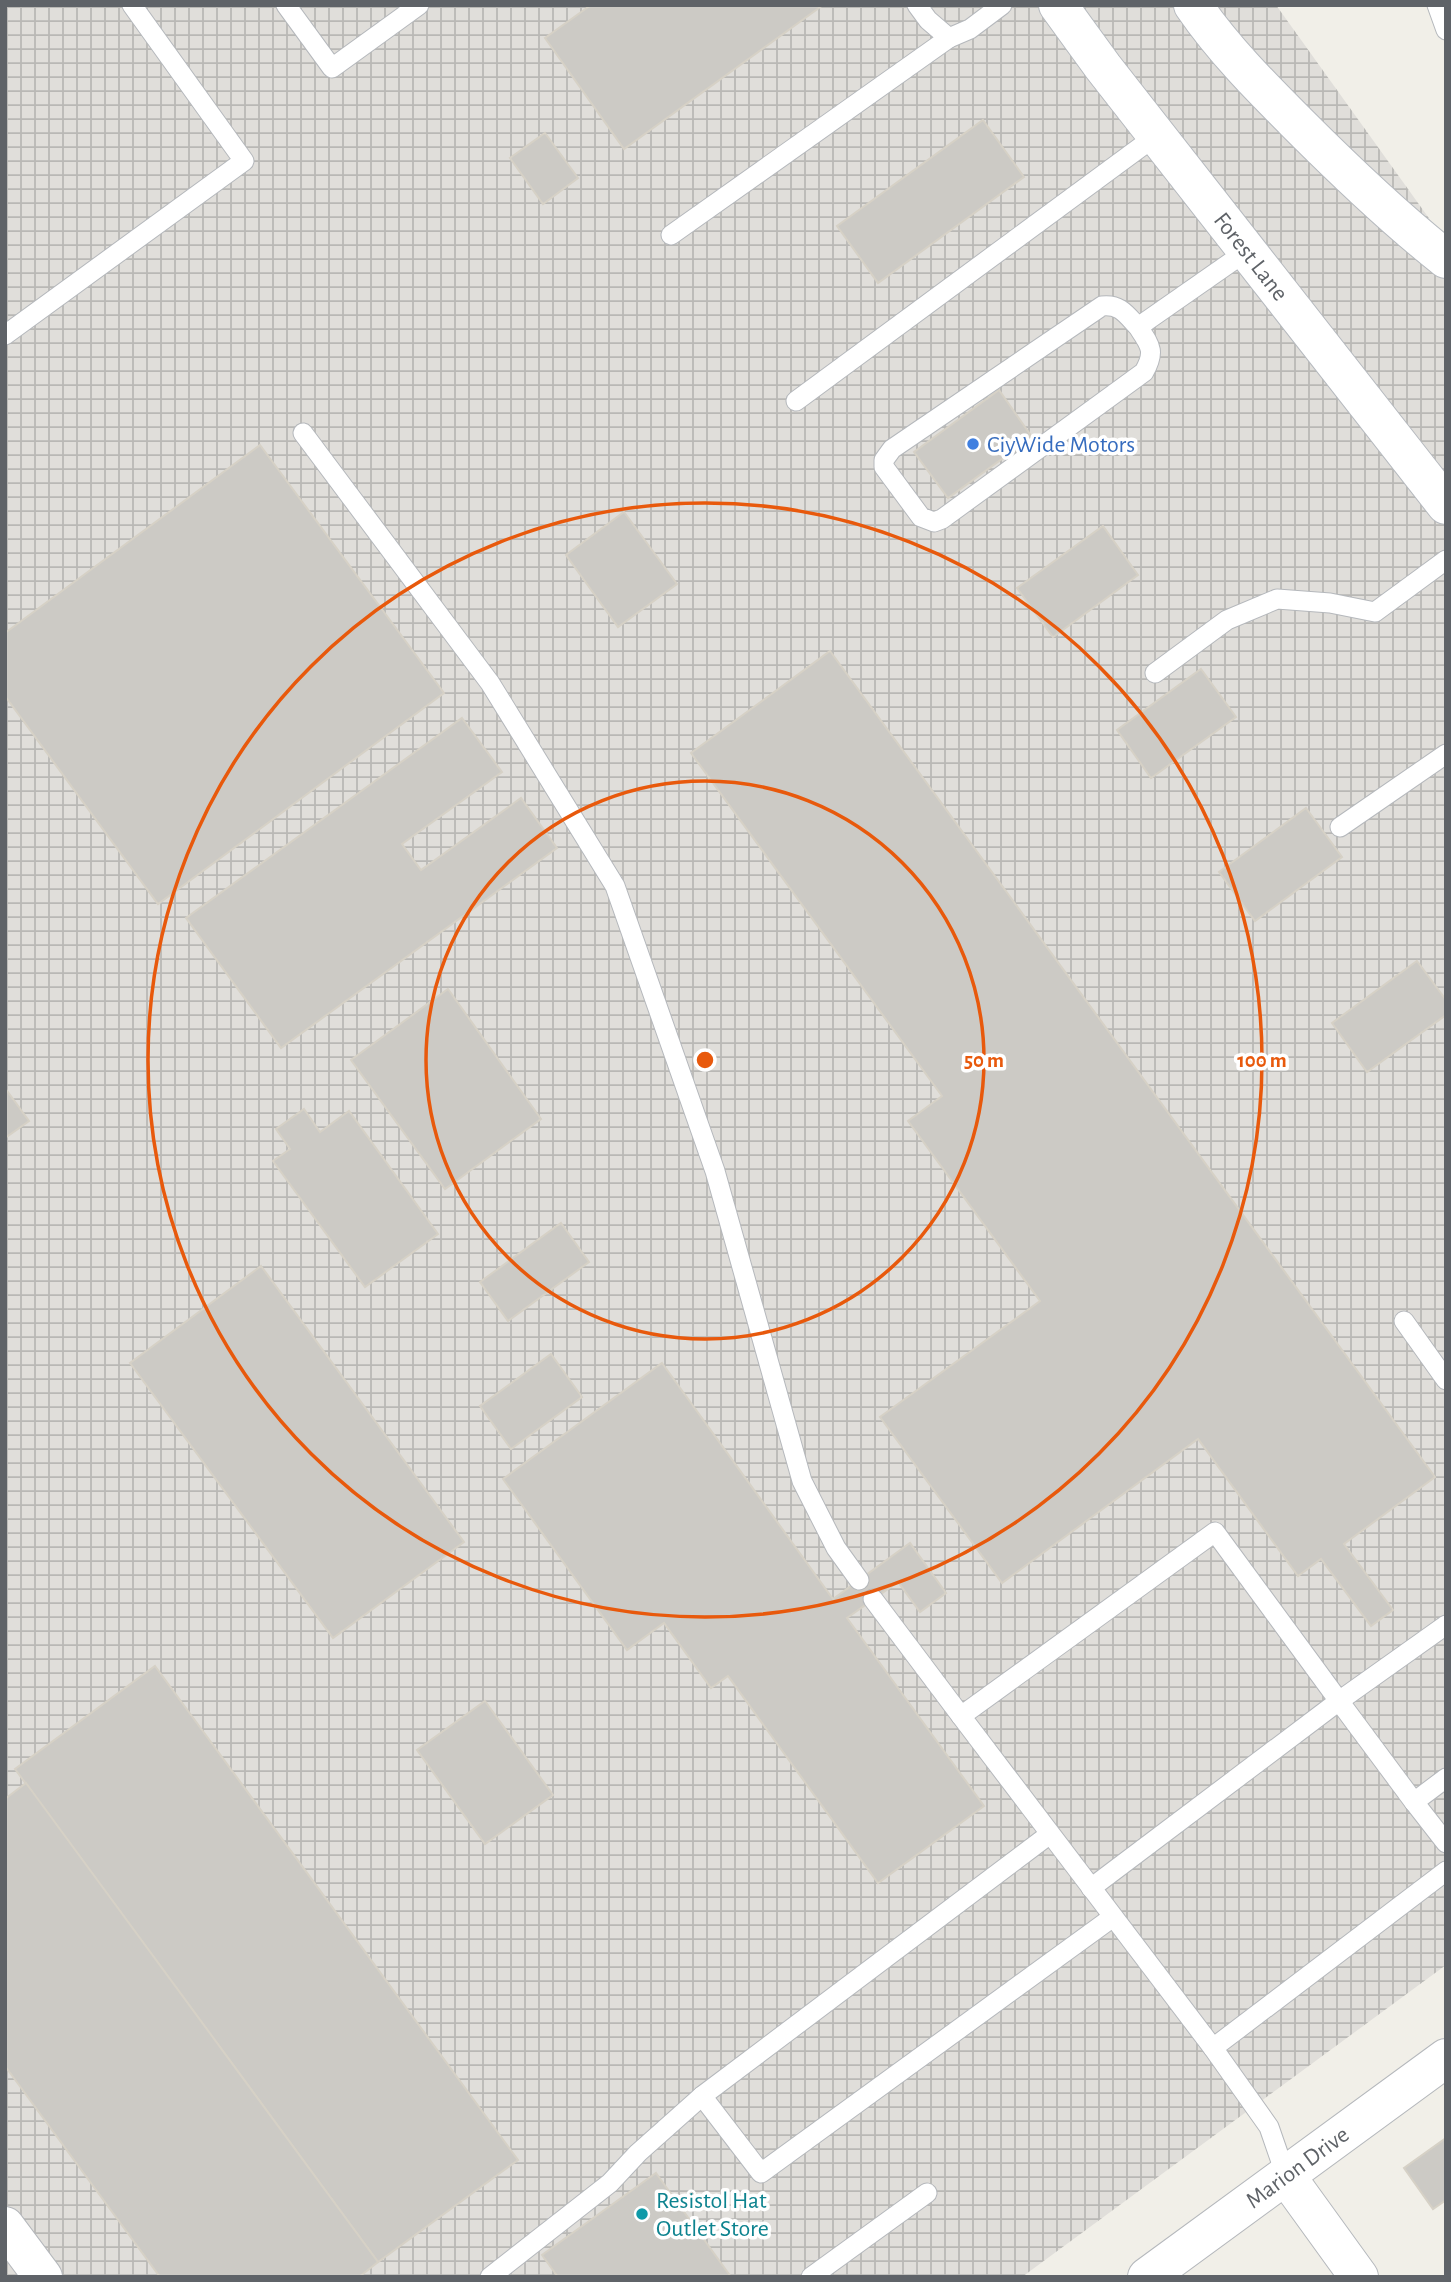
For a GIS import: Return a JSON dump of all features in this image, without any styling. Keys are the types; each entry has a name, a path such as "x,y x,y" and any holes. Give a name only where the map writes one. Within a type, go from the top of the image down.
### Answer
{"main road":[{"name":"Forest Lane","path":"1058,5 1446,505"},
{"path":"1192,5 1213,35 1345,171 1446,259"},
{"name":"Marion Drive","path":"1147,2277 1446,2058"},
{"path":"1286,2176 1359,2277"},
{"path":"5,2226 43,2277"}],"lane":[{"path":"5,335 244,162 132,5"},
{"path":"286,5 331,68 419,5"},
{"path":"917,5 928,20 949,38"},
{"path":"671,235 949,38 970,29 1002,5"},
{"path":"1437,5 1446,30"},
{"path":"796,401 1157,135"},
{"path":"1138,327 1247,251"},
{"path":"1113,304 1120,307 1138,327 1150,345 1152,358 1144,372 942,519 934,522 921,517 884,467 884,460 892,449 1102,306 1113,304"},
{"path":"303,433 490,683 615,886 715,1171 802,1481 836,1548 859,1580"},
{"path":"1155,673 1227,620 1277,599 1330,603 1375,612 1446,560"},
{"path":"1340,827 1446,754"},
{"path":"1404,1321 1446,1380"},
{"path":"961,1716 1215,1532 1446,1843"},
{"path":"873,1599 1213,2048 1269,2127 1286,2176"},
{"path":"1091,1888 1339,1701 1446,1625"},
{"path":"1414,1802 1446,1778"},
{"path":"490,2277 611,2183 638,2153 702,2096 1051,1834"},
{"path":"1213,2048 1446,1871"},
{"path":"702,2096 761,2173 1113,1917"},
{"path":"811,2277 927,2193"}],"shaded area":[{"path":"5,5 1276,5 1446,242 1446,1965 1022,2277 5,2277"}],"building":[{"path":"591,5 823,5 624,149 545,38"},
{"path":"983,120 1024,177 878,283 837,226"},
{"path":"545,133 578,178 543,204 510,158"},
{"name":"CiyWide Motors","path":"999,390 1032,437 948,498 914,452"},
{"path":"260,445 444,693 158,904 5,696 5,633"},
{"path":"624,512 677,584 618,627 566,555"},
{"path":"1103,526 1138,575 1053,637 1017,588"},
{"path":"830,651 1435,1477 1344,1544 1393,1610 1371,1626 1321,1559 1298,1576 1198,1439 1002,1583 880,1417 1040,1301 908,1121 942,1096 691,753"},
{"path":"1201,669 1236,717 1151,778 1117,730"},
{"path":"462,718 502,772 402,844 421,870 521,798 557,848 281,1048 186,918"},
{"path":"1306,808 1342,857 1255,921 1219,872"},
{"path":"1417,961 1446,1000 1446,1015 1367,1072 1332,1023"},
{"path":"448,989 541,1119 445,1189 351,1060"},
{"path":"5,1088 29,1121 5,1138"},
{"path":"304,1109 320,1132 349,1111 438,1234 365,1287 273,1161 290,1149 276,1129"},
{"path":"561,1223 589,1262 508,1321 480,1282"},
{"path":"261,1266 464,1542 333,1638 130,1363"},
{"path":"551,1354 582,1397 511,1449 480,1406"},
{"path":"662,1363 833,1599 910,1543 946,1593 920,1612 898,1582 847,1618 984,1806 878,1883 728,1676 711,1688 664,1623 627,1650 503,1479"},
{"path":"155,1666 518,2160 378,2262 15,1769"},
{"path":"485,1701 553,1795 485,1844 417,1750"},
{"path":"26,1783 378,2262 359,2277 160,2277 5,2066 5,1799"},
{"path":"1446,2138 1446,2200 1433,2209 1404,2168"},
{"name":"Resistol Hat Outlet Store","path":"656,2173 731,2277 558,2277 542,2255"}],"place":[{"name":"CiyWide Motors","path":"973,444"},
{"name":"Resistol Hat Outlet Store","path":"642,2214"}]}
